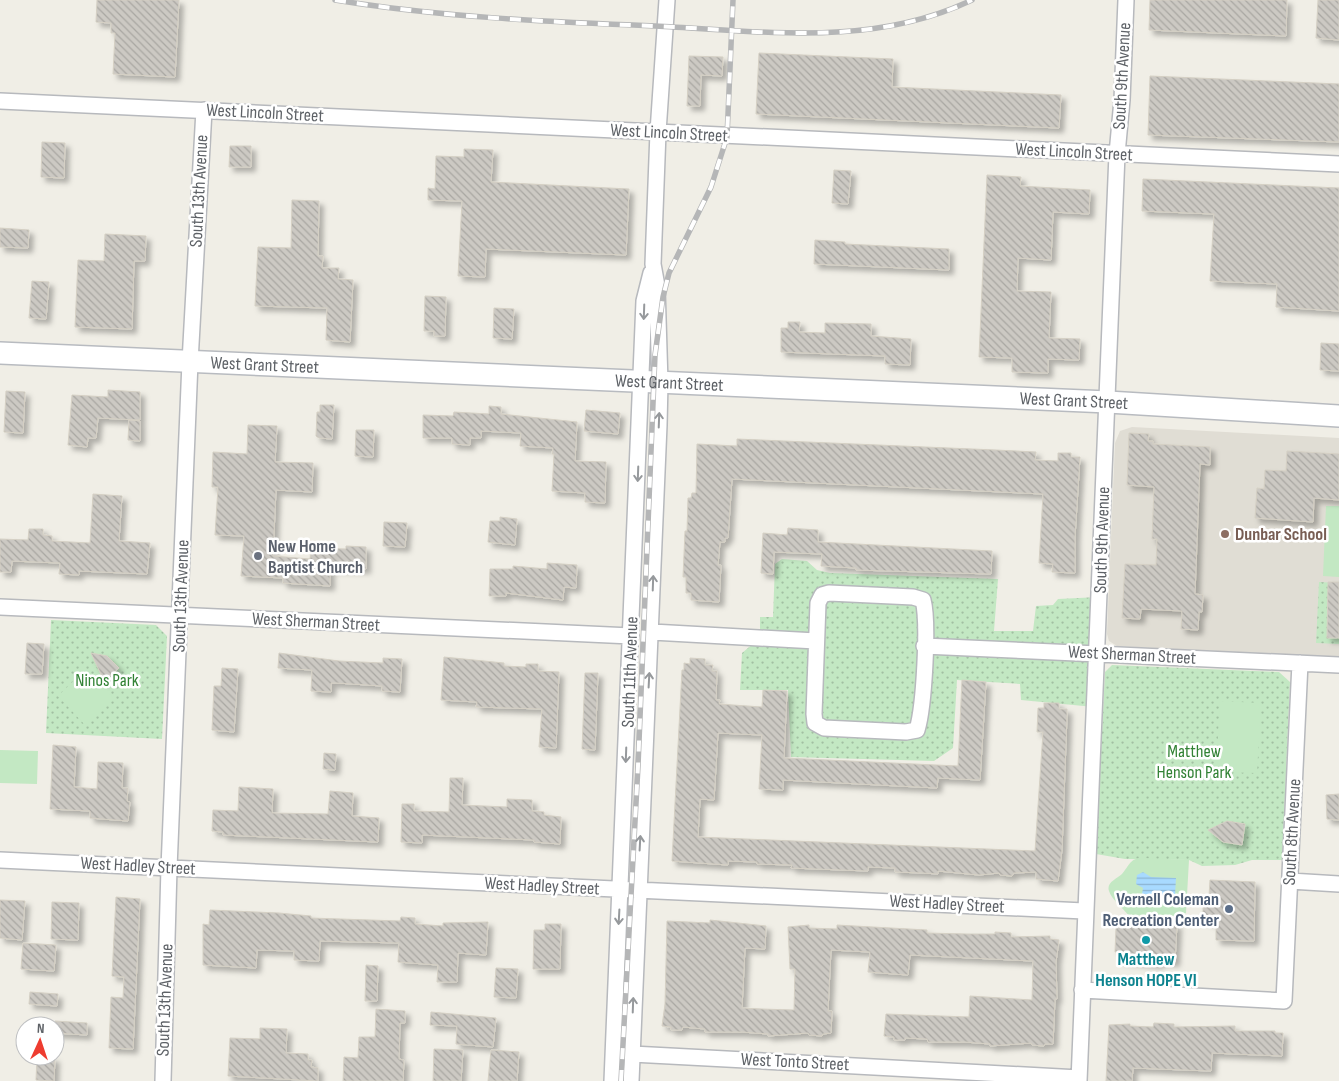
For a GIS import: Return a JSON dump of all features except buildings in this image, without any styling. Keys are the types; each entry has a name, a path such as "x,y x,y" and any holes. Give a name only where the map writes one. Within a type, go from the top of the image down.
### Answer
{"main road":[{"name":"West Grant Street","path":"0,353 1108,402 1339,416"}],"street":[{"name":"South 11th Avenue","path":"612,1081 631,636 657,286 653,264 658,132 667,0"},
{"name":"South 9th Avenue","path":"1079,1079 1084,911 1108,402 1117,154 1122,100 1126,0"},
{"name":"West Lincoln Street","path":"0,101 1339,164"},
{"name":"South 13th Avenue","path":"163,1081 169,868 190,362 204,110"},
{"name":"South 11th Avenue","path":"630,1081 652,632 651,383"},
{"path":"829,593 913,597 923,600 925,610 921,718 917,730 906,732 824,728 815,722 816,642 818,603 822,595 829,593"},
{"name":"West Sherman Street","path":"0,607 631,636"},
{"path":"652,632 816,642"},
{"name":"West Sherman Street","path":"924,646 1339,665"},
{"name":"South 8th Avenue","path":"1082,990 1284,1001 1300,663"},
{"name":"West Hadley Street","path":"0,860 1084,911"},
{"path":"1290,881 1339,884"},
{"name":"West Tonto Street","path":"632,1054 1079,1079"}],"shaded area":[{"name":"Dunbar School","path":"1132,427 1339,438 1339,657 1117,646 1109,641 1107,634 1115,443 1120,431"}],"green space":[{"path":"1326,506 1339,506 1339,577 1323,576"},
{"path":"782,559 807,561 817,570 830,573 998,579 994,631 1033,631 1036,606 1053,605 1058,599 1099,597 1094,707 1021,700 1020,684 957,680 953,748 934,761 791,757 788,690 740,690 742,653 760,638 760,617 773,617 775,564"},
{"path":"1319,582 1339,583 1339,644 1316,643"},
{"name":"Ninos Park","path":"51,620 156,625 167,636 162,739 46,733"},
{"name":"Matthew Henson Park","path":"1112,665 1279,672 1290,682 1282,860 1252,860 1235,865 1202,866 1189,860 1125,859 1096,854 1105,672"},
{"path":"86,669 114,699 85,725 58,696"},
{"path":"1220,701 1261,703 1257,773 1216,772"},
{"path":"0,750 38,751 37,784 0,783"},
{"path":"1142,858 1189,860 1186,913 1177,916 1129,916 1115,901 1108,888 1110,883 1122,874 1132,861"}],"water":[{"path":"1143,872 1151,877 1176,878 1175,895 1164,895 1164,899 1158,899 1158,905 1146,905 1146,894 1142,894 1143,888 1136,884 1137,875"}],"railway":[{"path":"335,0 415,11 495,18 776,33 856,31 895,25 934,15 972,0"},
{"path":"621,1081 638,766 655,355 663,297 669,273 711,187 727,137 733,0"}],"place":[{"name":"Dunbar School","path":"1225,534"},
{"name":"New Home Baptist Church","path":"258,556"},
{"name":"Vernell Coleman Recreation Center","path":"1229,909"},
{"name":"Matthew Henson HOPE VI","path":"1146,940"}]}
